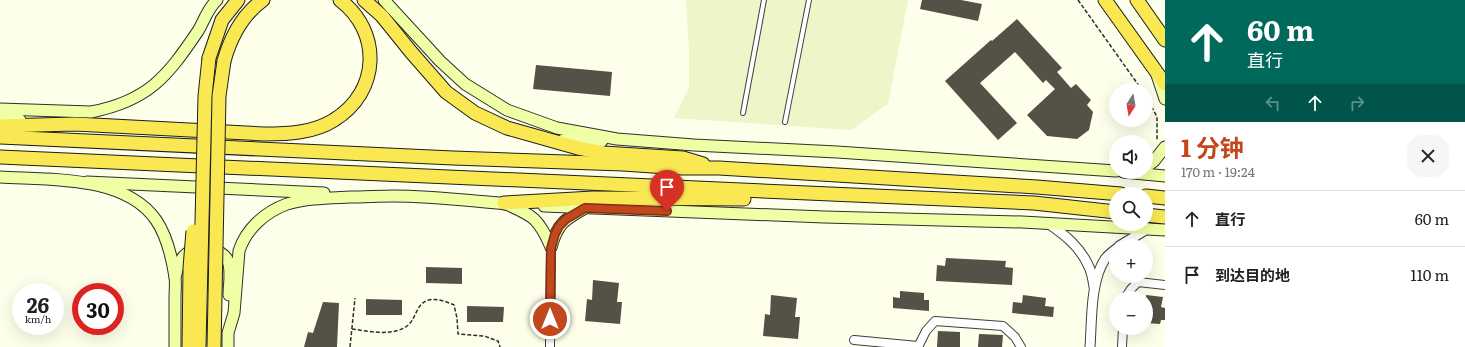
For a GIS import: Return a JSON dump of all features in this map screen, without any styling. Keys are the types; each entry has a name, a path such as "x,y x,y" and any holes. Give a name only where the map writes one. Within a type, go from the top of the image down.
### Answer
{"highway":[{"path":"189,347 190,268 209,58 222,20 238,0"},
{"path":"214,347 219,96 224,61 231,39 246,15 263,0"},
{"path":"0,126 75,124 284,134 315,129 334,121 353,105 367,81 370,67 369,43 362,24 340,0"},
{"path":"364,0 382,16 446,92 476,113 507,128 578,148 719,168 1037,186 1109,193"},
{"path":"1105,0 1165,84"},
{"path":"1137,0 1165,40"},
{"path":"198,347 205,96"},
{"path":"0,136 453,158 623,164 682,163"},
{"path":"0,157 1034,203 1109,211"},
{"path":"1153,197 1165,198"},
{"path":"504,203 958,200"},
{"path":"1153,216 1165,217"}],"main road":[{"path":"0,109 92,112 116,106 134,99 169,72 199,30 217,0"},
{"path":"384,0 440,61 465,84 507,110 557,128 636,141 837,152 1109,171"},
{"path":"1156,71 1165,99"},
{"path":"0,119 75,124"},
{"path":"546,139 583,142 636,141"},
{"path":"1153,163 1161,146"},
{"path":"1153,174 1165,176"},
{"path":"0,177 393,196 504,203 532,216 545,234 551,248"},
{"path":"87,182 123,194 137,202 156,220 164,235 175,278 175,347"},
{"path":"228,333 234,313 240,247 248,232 263,217 288,204 320,198 393,196"},
{"path":"551,248 559,226 566,219 589,203 681,211 1109,226"},
{"path":"1153,228 1165,230"},
{"path":"175,278 184,255 190,251 210,248 221,252 227,259 229,265 228,347"}],"street":[{"path":"1049,224 1070,239 1079,250 1089,266 1095,288"},
{"path":"1131,239 1144,231"},
{"path":"550,347 551,248"},
{"path":"1090,347 1095,288 1099,270 1109,255"},
{"path":"1129,291 1138,282 1165,285"},
{"path":"854,340 918,347 926,331 935,321 1003,326 1015,337 1021,347"},
{"path":"1122,347 1123,335"}],"lane":[{"path":"743,113 764,0"},
{"path":"785,122 809,0"}],"path":[{"path":"1078,0 1137,83"},
{"path":"1153,109 1157,117 1161,146"},
{"path":"350,347 355,298"},
{"path":"352,329 384,332 405,328 412,322 420,306 429,300 443,300 454,305 458,334 491,338 498,341 500,347"}],"green space":[{"path":"686,0 908,0 888,104 851,130 674,118 689,87 689,51"}],"building":[{"path":"922,0 961,0 982,4 978,21 920,9"},
{"path":"1017,19 1062,68 1057,72 1071,88 1076,84 1091,100 1087,105 1093,112 1089,130 1077,139 1047,136 1027,115 1055,89 1046,80 1043,83 1015,52 980,83 1017,123 998,140 945,81"},
{"path":"536,65 612,72 610,96 533,89"},
{"path":"946,258 1006,261 1005,267 1013,268 1012,285 936,281 937,265 945,266"},
{"path":"426,267 462,268 462,284 426,283"},
{"path":"593,280 619,283 617,302 622,302 620,324 585,321 587,299 592,300"},
{"path":"900,291 924,293 924,300 929,300 929,311 893,308 893,297 900,298"},
{"path":"771,295 797,298 795,317 800,317 798,339 763,336 765,314 770,315"},
{"path":"1023,295 1046,298 1045,306 1054,307 1053,317 1012,313 1013,302 1022,303"},
{"path":"1153,296 1163,297 1161,307 1165,308 1165,320 1161,320 1160,324 1153,324"},
{"path":"366,299 402,300 402,315 366,315"},
{"path":"323,302 339,303 337,347 304,347 308,332 313,333"},
{"path":"467,306 504,307 503,322 467,322"},
{"path":"938,331 960,332 960,347 937,347"},
{"path":"979,334 1003,335 1002,347 978,347"}],"route":[{"path":"550,319 551,248 559,226 566,219 585,208 667,211"}]}
